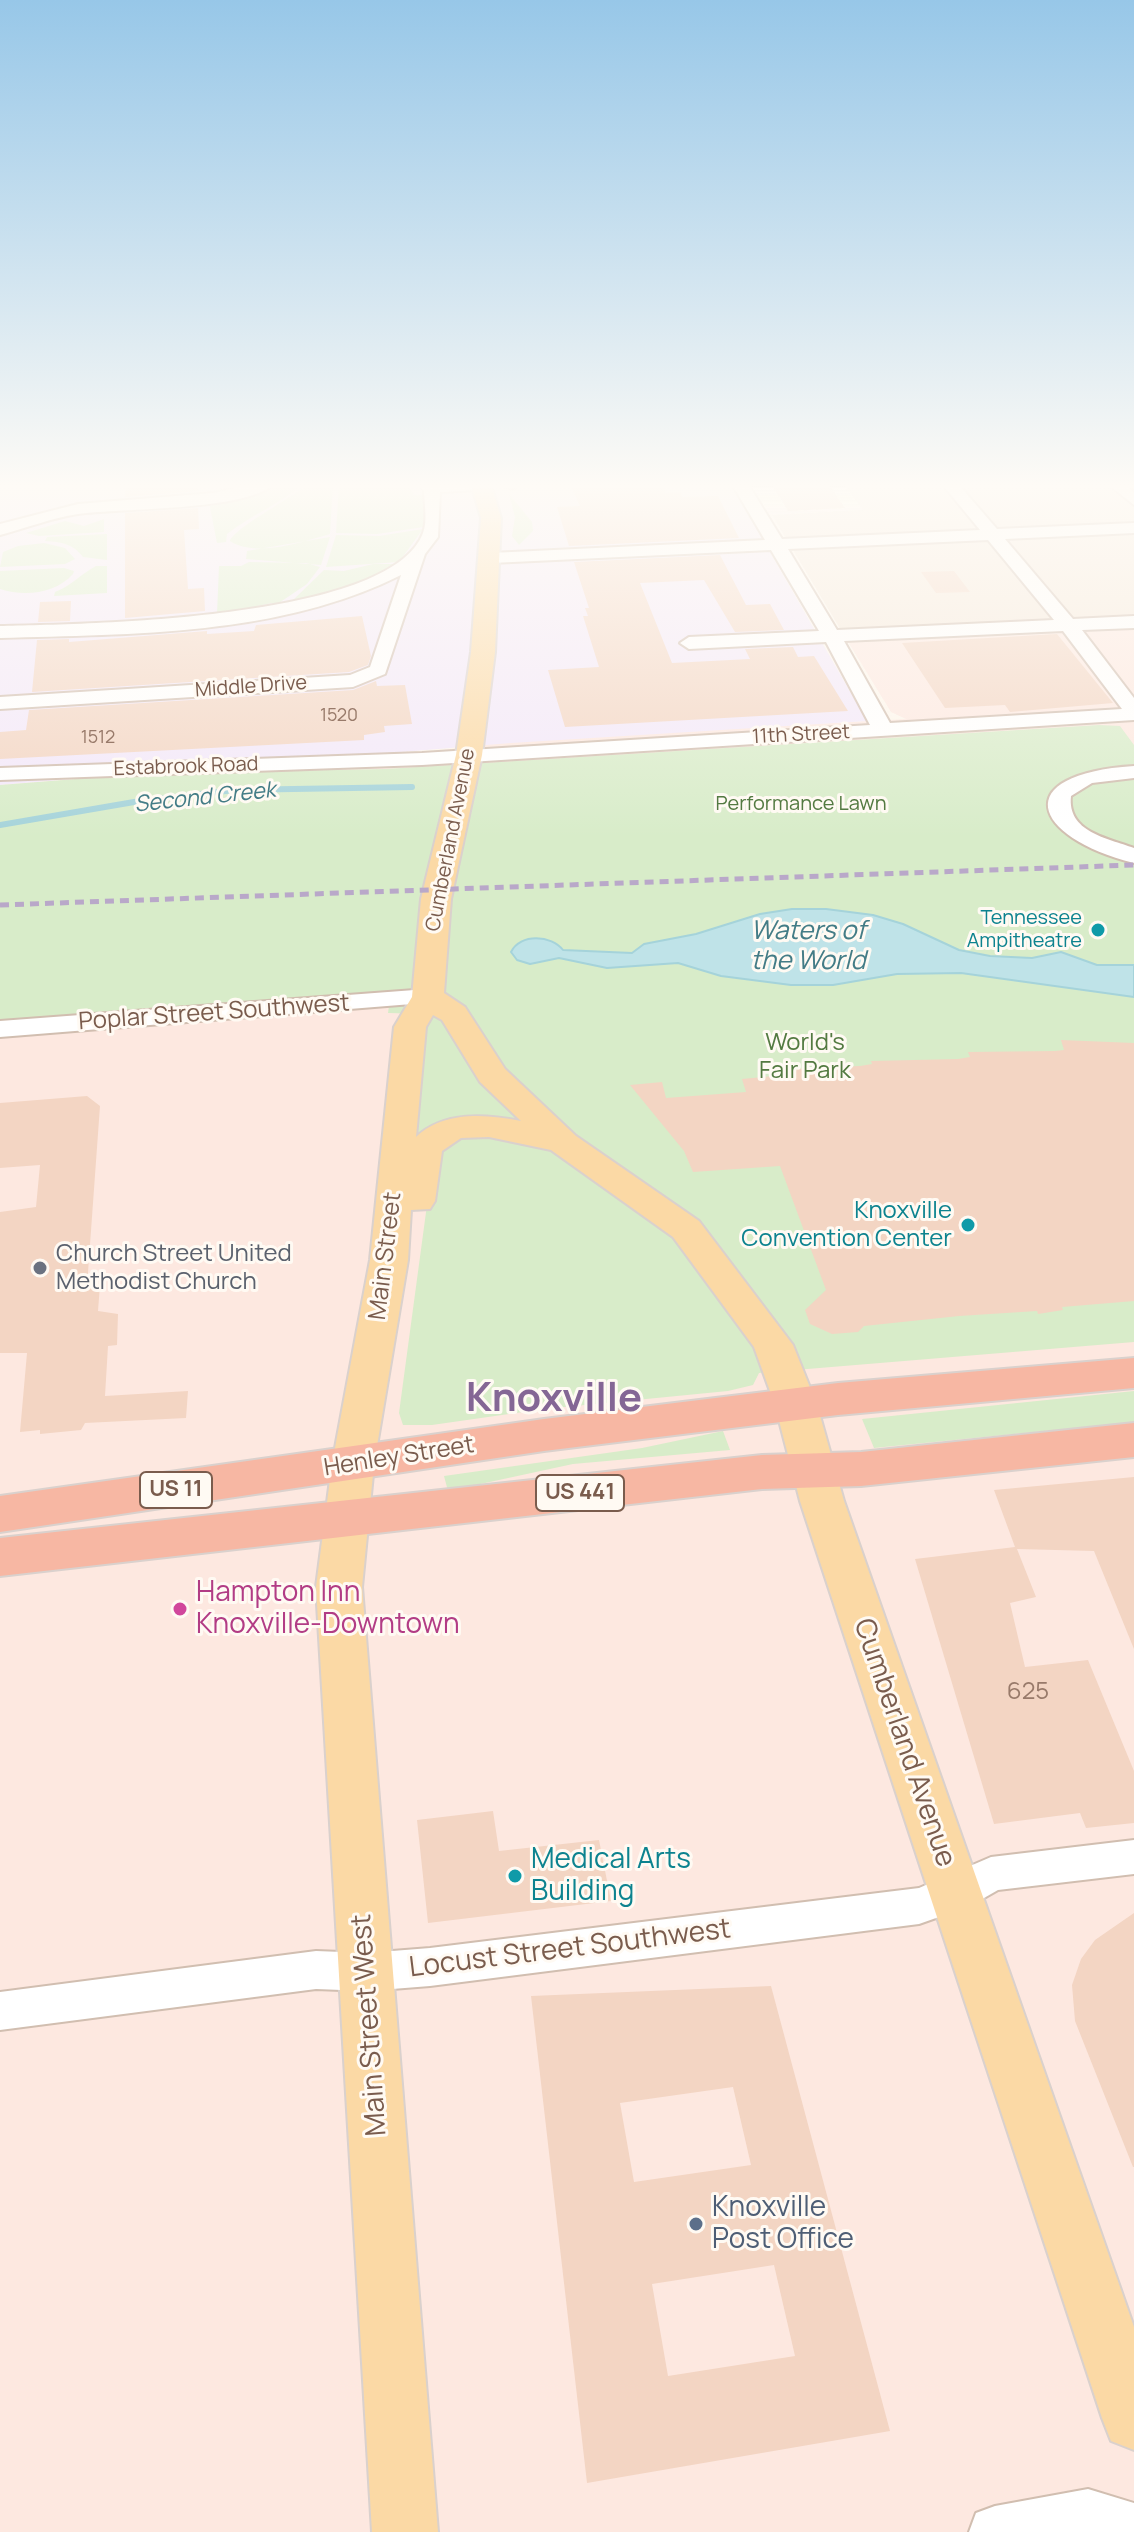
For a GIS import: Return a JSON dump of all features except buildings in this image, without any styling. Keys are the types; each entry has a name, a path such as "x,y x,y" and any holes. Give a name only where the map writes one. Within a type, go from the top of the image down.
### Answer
{"highway":[{"name":"Henley Street","path":"0,1514 544,1435 796,1405 1134,1373"},
{"name":"US 441","path":"0,1557 762,1472 815,1471 1134,1440"}],"main road":[{"name":"Cumberland Avenue","path":"486,602 469,755 436,899 428,997 454,1014 492,1075 564,1143 686,1229 773,1345 796,1405 955,1894 1134,2418"},
{"name":"Main Street","path":"345,1519 389,1260 403,1076 410,1027 428,997"},
{"name":"Cumberland Avenue","path":"389,1260 410,1227 420,1159 428,1143 450,1131 488,1126 524,1131 564,1143"},
{"name":"Main Street West","path":"345,1519 339,1587 405,2532"}],"street":[{"path":"0,632 214,620 265,613 307,602"},
{"name":"Middle Drive","path":"0,703 353,681 378,670 401,602"},
{"path":"811,602 883,730"},
{"path":"1049,602 1134,712"},
{"path":"689,643 1134,622"},
{"name":"11th Street","path":"469,755 1134,712"},
{"name":"Estabrook Road","path":"0,774 469,755"},
{"path":"1134,772 1087,777 1066,788 1059,802 1060,815 1068,826 1134,856"},
{"name":"Poplar Street Southwest","path":"0,1029 428,997"},
{"name":"Locust Street Southwest","path":"0,2011 322,1970 367,1972 919,1906 955,1894 991,1874 1134,1857"},
{"path":"995,2532 1088,2515 1134,2529"}],"shaded area":[{"path":"0,602 799,602 867,721 511,743 0,785"},
{"path":"824,602 1134,602 1134,617 842,632"},
{"path":"1134,616 1134,2532 0,2532 0,785 437,751 506,741 906,719 891,712 842,632"}],"green space":[{"path":"217,602 280,602 276,605 272,603 217,614"},
{"name":"World's Fair Park","path":"1120,726 1134,745 1134,1342 759,1373 753,1385 728,1391 544,1409 432,1425 403,1425 399,1413 429,1190 415,1133 426,1014 388,1013 391,991 375,996 0,1023 0,785 152,773 385,769"},
{"path":"1134,1391 1134,1422 874,1448 862,1419"},
{"path":"723,1431 730,1450 573,1464 448,1491 444,1476 642,1448"}],"water":[{"name":"Waters of the World","path":"792,909 826,909 873,915 903,924 959,950 990,956 1032,958 1061,952 1097,965 1134,965 1134,997 961,973 897,974 833,985 791,985 721,976 678,963 607,968 559,958 530,964 517,960 511,952 521,942 536,938 552,941 563,950 632,953 644,944 696,934 760,914"}],"waterway":[{"name":"Second Creek","path":"0,825 134,802 234,790 412,787"}],"railway":[{"path":"0,905 1134,865"}],"place":[{"name":"Tennessee Ampitheatre","path":"1098,930"},
{"name":"Knoxville Convention Center","path":"968,1225"},
{"name":"Church Street United Methodist Church","path":"40,1268"},
{"name":"Hampton Inn Knoxville-Downtown","path":"180,1609"},
{"name":"Medical Arts Building","path":"515,1876"},
{"name":"Knoxville Post Office","path":"696,2224"}],"district":[{"name":"Knoxville","path":"554,1400"}],"park label":[{"name":"Performance Lawn","path":"801,804"}]}
